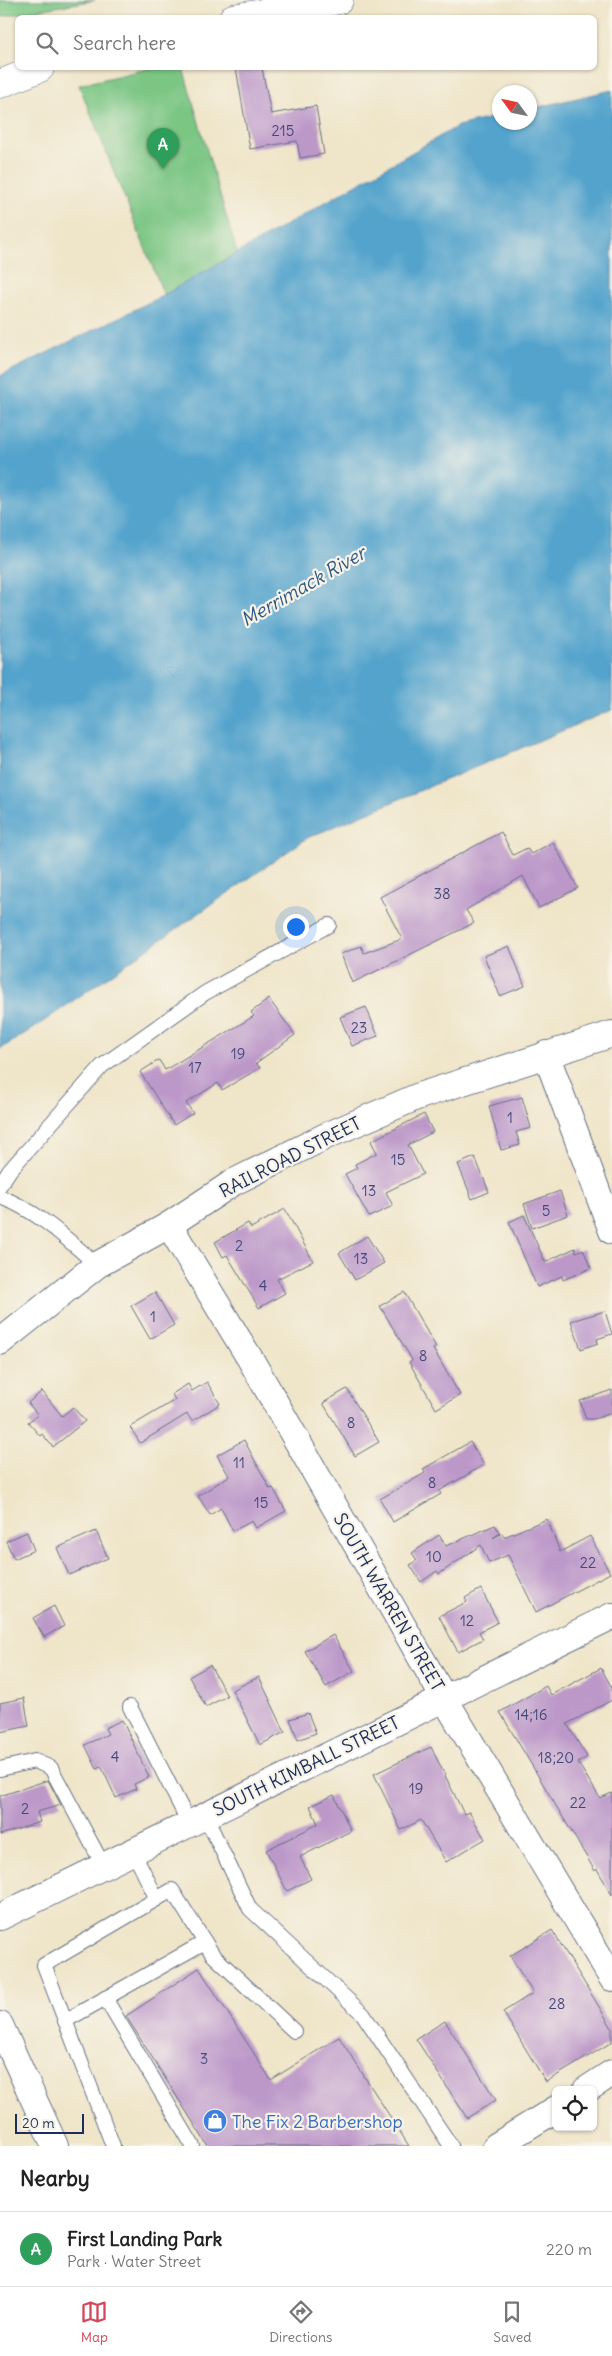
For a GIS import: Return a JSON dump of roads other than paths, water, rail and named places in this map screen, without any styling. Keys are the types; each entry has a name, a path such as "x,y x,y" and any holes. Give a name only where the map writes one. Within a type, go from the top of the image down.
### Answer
{"main road":[{"path":"251,15 339,0"},
{"path":"0,63 15,60"},
{"path":"0,84 35,70"}],"street":[{"name":"RAILROAD STREET","path":"0,1342 97,1266 169,1225 234,1182 326,1136 419,1096 612,1034"},
{"path":"546,1054 612,1231"},
{"name":"SOUTH WARREN STREET","path":"169,1225 257,1370 444,1698 612,1978"},
{"name":"SOUTH KIMBALL STREET","path":"0,1917 444,1698 608,1626"},
{"path":"0,2026 7,2056 55,2146"},
{"path":"592,2086 612,2073"},
{"path":"496,2146 552,2111"}],"lane":[{"path":"0,1185 10,1170 102,1066 205,992 330,925"},
{"path":"0,1197 18,1203 70,1242 97,1266"},
{"path":"130,1707 250,1910 363,2014 451,2146"},
{"path":"0,1769 35,1761 51,1768 103,1865"},
{"path":"133,1851 157,1899"},
{"path":"113,2146 44,1964 172,1890 213,1955 294,2031"},
{"path":"65,2021 204,1942"},
{"path":"105,1998 193,2146"}],"water":[{"name":"Merrimack River","path":"612,90 612,710 307,838 37,1026 0,1049 0,376 164,295 458,126 492,118 492,130 537,130 537,107"}],"place":[{"name":"First Landing Park","path":"163,169"},
{"name":"The Fix 2 Barbershop","path":"215,2121"}]}
